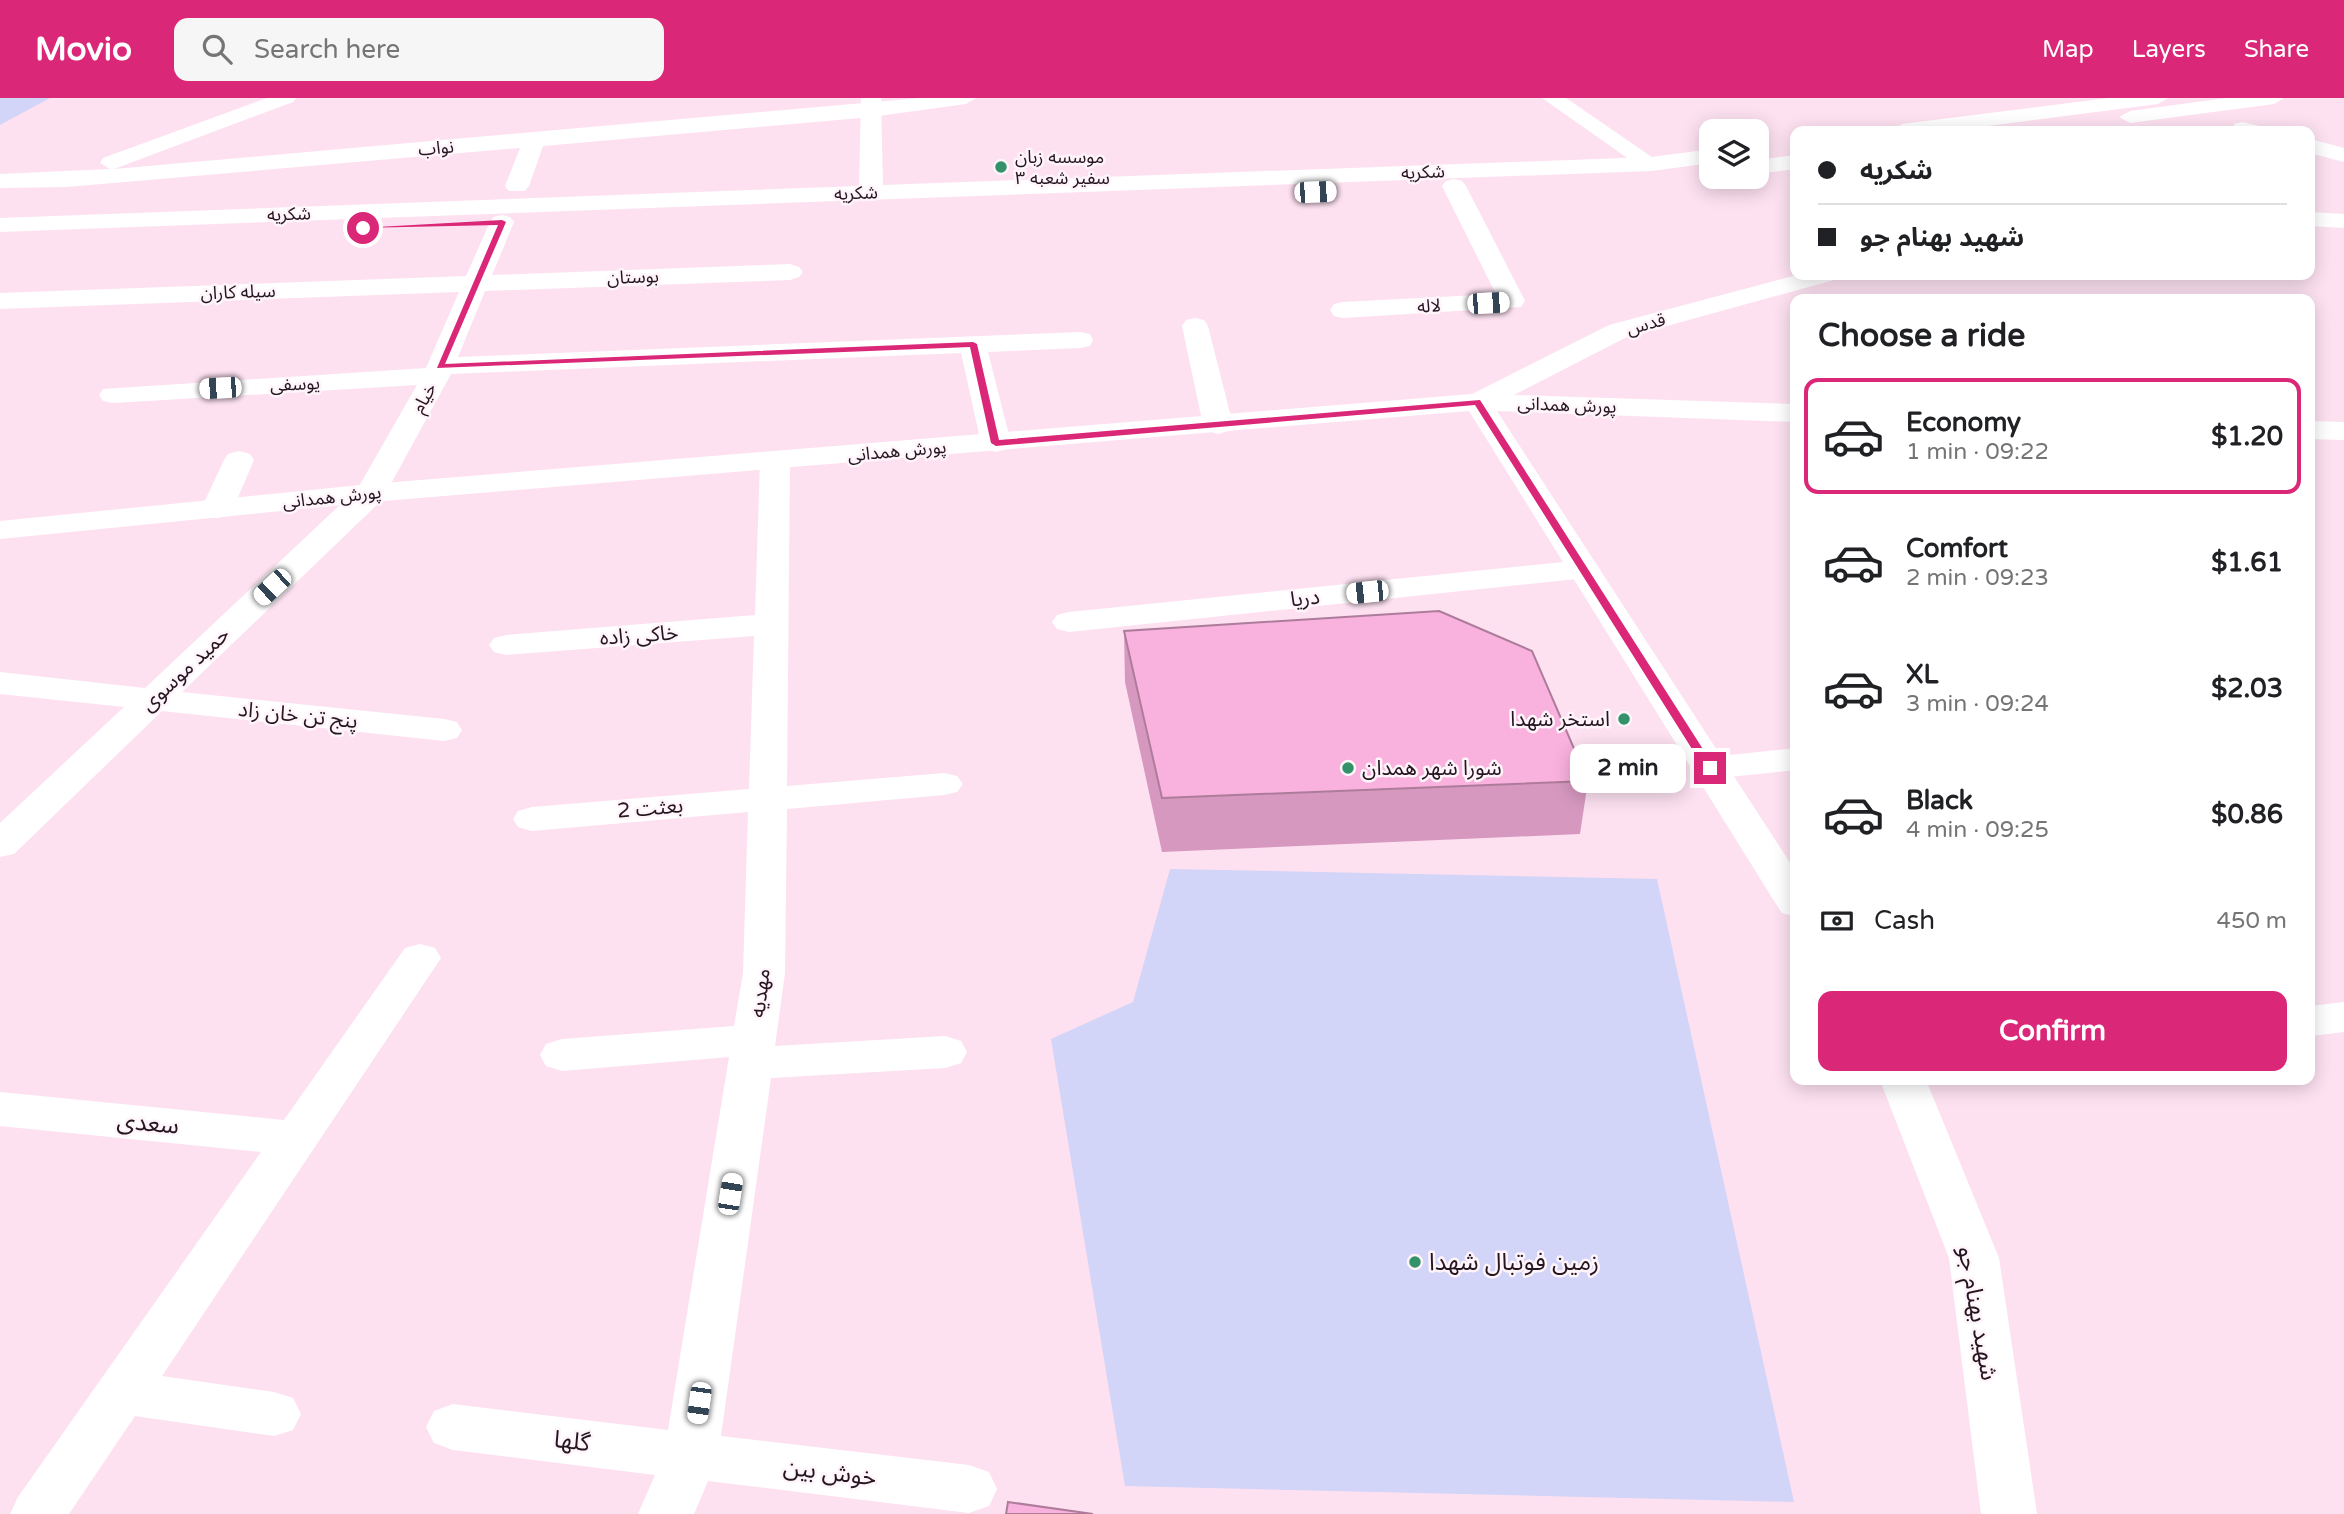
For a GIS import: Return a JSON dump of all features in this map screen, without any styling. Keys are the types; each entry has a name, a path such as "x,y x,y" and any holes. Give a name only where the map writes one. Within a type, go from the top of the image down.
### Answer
{"street":[{"path":"66,180 286,98"},
{"name":"نواب","path":"0,181 66,180 534,140 871,104 966,98"},
{"path":"1552,98 1651,164"},
{"path":"1941,126 2158,98"},
{"path":"2062,126 2270,99"},
{"path":"2246,126 2270,99"},
{"path":"870,193 871,104"},
{"path":"2131,117 2157,126"},
{"path":"517,186 534,140"},
{"path":"1769,148 1790,146"},
{"path":"2315,147 2344,155"},
{"name":"شکریه","path":"0,225 1651,164 1699,158"},
{"path":"1769,165 1790,163"},
{"name":"شکریه","path":"0,241 1667,178 1699,174"},
{"name":"لاله","path":"1343,310 1512,301 1454,186"},
{"path":"2315,219 2344,221"},
{"name":"خیام","path":"371,493 438,371 502,222"},
{"name":"بوستان","path":"477,282 790,272"},
{"name":"قدس","path":"1477,402 1618,331 1807,280"},
{"name":"سیله کاران","path":"0,301 477,282"},
{"path":"1195,326 1218,425"},
{"name":"یوسفی","path":"113,395 438,371 1080,340"},
{"path":"973,344 996,443"},
{"path":"1477,402 1790,895"},
{"name":"پورش همدانی","path":"0,530 371,493 1477,402 1790,413"},
{"path":"2315,430 2344,431"},
{"path":"217,509 239,460"},
{"name":"مهدیه","path":"666,1514 691,1455 764,973 775,461"},
{"name":"حمید موسوی","path":"0,845 371,493"},
{"name":"دریا","path":"1069,622 1584,570"},
{"name":"خاکی زاده","path":"506,645 772,624"},
{"name":"پنج تن خان زاد","path":"0,683 444,730"},
{"path":"1710,768 1790,760"},
{"name":"بعثت 2","path":"532,819 944,784"},
{"path":"38,1514 420,958"},
{"path":"2315,1020 2344,1017"},
{"path":"562,1055 752,1051 945,1052"},
{"name":"شهید بهنام جو","path":"1905,1085 1974,1258 2009,1514"},
{"name":"سعدی","path":"0,1109 296,1138"},
{"path":"122,1392 274,1414"},
{"name":"گلها","path":"453,1427 691,1455"},
{"name":"خوش بین","path":"691,1455 969,1489"}],"shaded area":[{"path":"0,98 50,98 0,125"},
{"name":"زمین فوتبال شهدا","path":"1170,869 1657,879 1794,1502 1125,1486 1051,1039 1133,1002"}],"building":[{"name":"شورا شهر همدان","path":"1439,611 1532,651 1588,781 1162,798 1124,631"},
{"path":"1008,1502 1093,1514 1006,1514"}],"place":[{"name":"موسسه زبان سفیر شعبه ۳","path":"1001,167"},
{"name":"استخر شهدا","path":"1624,719"},
{"name":"شورا شهر همدان","path":"1348,768"},
{"name":"زمین فوتبال شهدا","path":"1415,1262"}],"route":[{"path":"363,228 502,222 440,366 973,344 996,443 1477,402 1710,768"}]}
